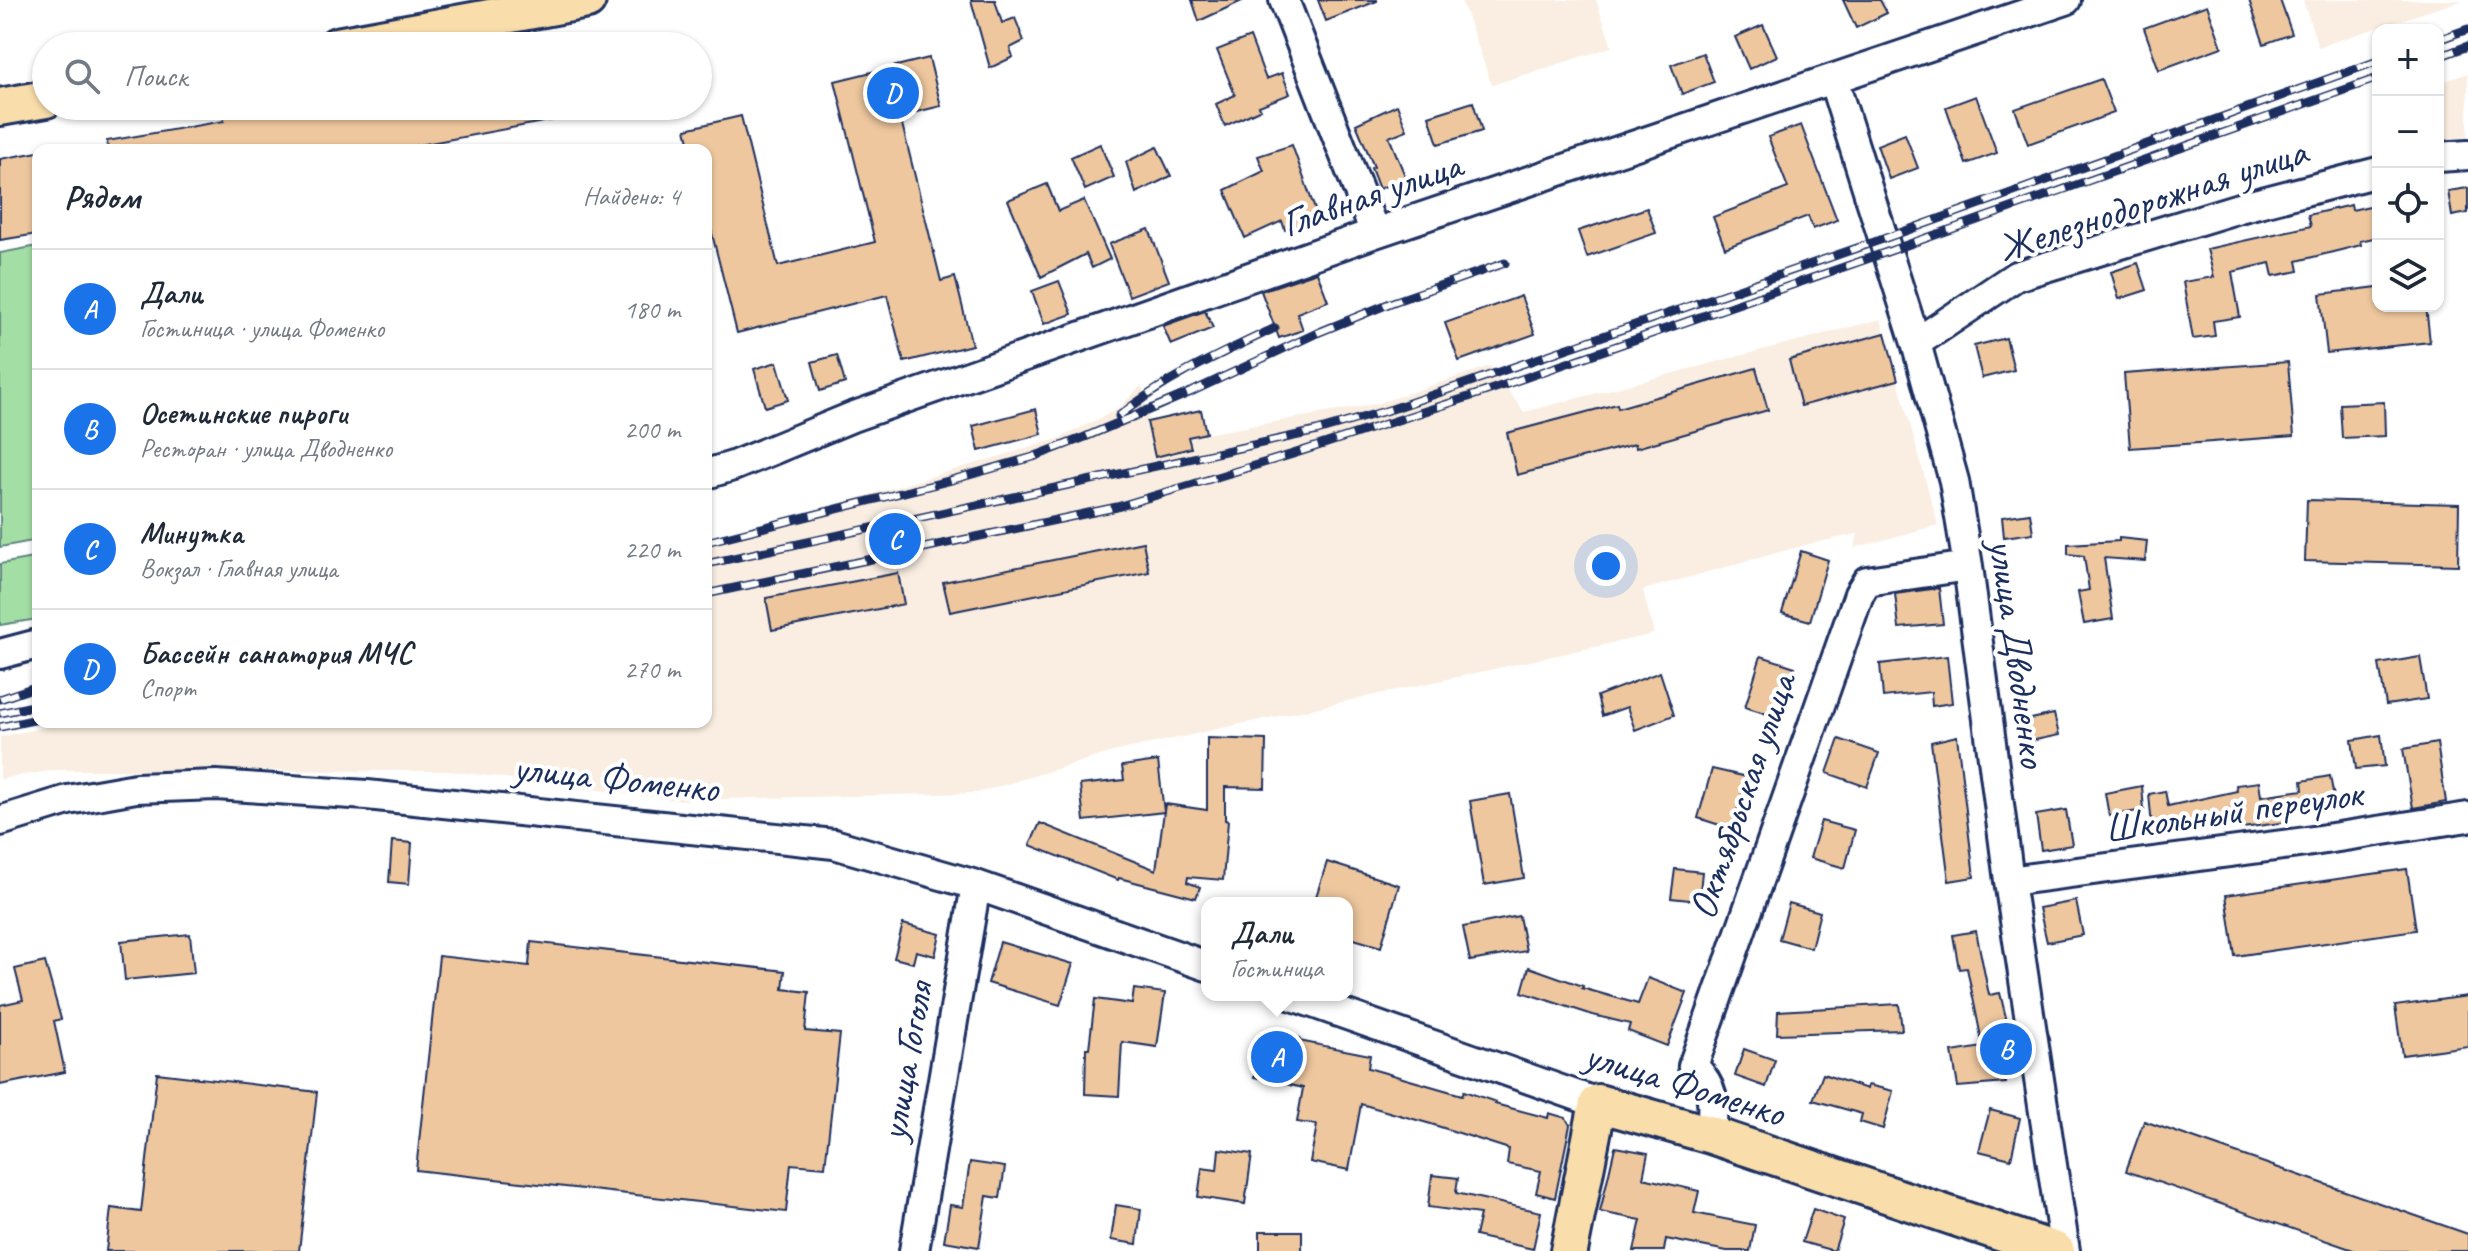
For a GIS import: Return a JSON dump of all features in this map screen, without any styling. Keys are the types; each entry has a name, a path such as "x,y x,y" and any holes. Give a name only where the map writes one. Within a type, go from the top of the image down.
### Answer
{"main road":[{"path":"413,32 587,0"},
{"path":"0,107 32,101"},
{"path":"1569,1251 1598,1103"},
{"name":"улица Фоменко","path":"1598,1103 1711,1135 2056,1251"}],"street":[{"path":"1284,0 1375,233"},
{"name":"Главная улица","path":"712,472 852,417 1375,233 2066,0"},
{"name":"улица Дводненко","path":"1833,79 1916,343 1951,468 1968,566 2009,881 2065,1251"},
{"path":"2444,157 2468,155"},
{"name":"Железнодорожная улица","path":"1916,343 2016,276 2239,208 2372,174"},
{"name":"Октябрьская улица","path":"1711,1135 1714,1099 1706,1079 1693,1066 1859,594 1867,581 1968,566"},
{"path":"0,654 32,646"},
{"name":"улица Фоменко","path":"0,821 68,800 136,788 232,786 367,795 834,844 976,885 1201,964"},
{"name":"Школьный переулок","path":"2009,881 2468,817"},
{"name":"улица Гоголя","path":"914,1251 976,885"},
{"name":"улица Фоменко","path":"1307,1001 1598,1103"}],"shaded area":[{"path":"1461,0 1596,0 1612,47 1492,85"},
{"path":"2303,0 2463,0 2389,24 2372,24 2372,29 2318,47"},
{"path":"2468,73 2468,136 2444,140 2444,82"},
{"path":"1881,319 1938,525 1854,548 1858,534 1809,544 1643,590 1654,634 1113,752 977,793 676,800 450,771 56,770 0,779 0,737 42,728 712,728 712,541 1058,439 1118,409 1142,385 1155,457 1191,449 1188,437 1376,404 1490,366 1524,412"}],"green space":[{"path":"32,247 32,541 0,547 0,253"},
{"path":"32,558 32,620 0,625 0,564"}],"building":[{"path":"971,0 995,0 1002,23 1015,18 1024,41 1010,48 1013,57 990,68"},
{"path":"1192,0 1244,0 1199,21"},
{"path":"1318,0 1377,0 1377,1 1326,21"},
{"path":"1843,0 1880,0 1887,13 1856,28"},
{"path":"2249,0 2280,0 2292,34 2264,44"},
{"path":"2207,5 2222,47 2159,70 2144,28"},
{"path":"1763,25 1777,56 1749,69 1735,37"},
{"path":"1250,37 1266,79 1282,73 1290,94 1259,106 1261,109 1225,126 1216,104 1235,95 1217,50"},
{"path":"1703,53 1714,82 1682,94 1671,65"},
{"path":"929,58 941,106 900,116 941,281 955,277 972,345 904,362 887,295 737,333 712,234 712,144 690,144 686,129 741,116 778,266 875,242 835,81"},
{"path":"2101,79 2114,113 2028,144 2015,109"},
{"path":"1976,96 1997,153 1966,164 1946,107"},
{"path":"1473,102 1482,131 1438,144 1429,116"},
{"path":"1397,105 1407,130 1389,137 1406,178 1379,189 1371,168 1374,167 1356,124"},
{"path":"553,120 425,144 107,144 107,141 224,121"},
{"path":"1801,125 1837,220 1813,229 1808,216 1725,248 1713,217 1788,188 1768,137"},
{"path":"1905,134 1918,168 1889,179 1877,145"},
{"path":"1100,144 1114,177 1085,190 1071,157"},
{"path":"1292,145 1318,218 1285,230 1282,221 1245,238 1225,190 1264,171 1258,156"},
{"path":"1157,147 1171,176 1136,193 1126,162"},
{"path":"32,153 32,235 0,240 0,159"},
{"path":"1047,184 1058,211 1084,200 1110,259 1092,268 1086,254 1041,277 1008,200"},
{"path":"2468,188 2468,213 2452,216 2448,191"},
{"path":"2351,205 2352,210 2372,205 2372,238 2360,241 2361,245 2297,261 2299,271 2273,276 2270,263 2232,272 2240,317 2213,321 2215,336 2193,339 2183,282 2214,277 2207,249 2311,226 2308,215"},
{"path":"1647,208 1656,233 1587,257 1578,231"},
{"path":"1149,229 1169,281 1129,296 1109,244"},
{"path":"2138,263 2147,290 2119,299 2111,272"},
{"path":"1317,272 1328,301 1297,313 1303,330 1279,338 1261,291"},
{"path":"1059,281 1072,314 1044,324 1032,291"},
{"path":"2372,288 2372,312 2427,312 2430,342 2327,353 2320,294"},
{"path":"1521,296 1535,334 1459,361 1445,323"},
{"path":"1205,311 1213,328 1171,345 1163,326"},
{"path":"1885,333 1898,380 1801,406 1789,360"},
{"path":"2006,338 2014,370 1982,378 1974,346"},
{"path":"837,355 845,383 820,391 812,362"},
{"path":"777,362 788,400 765,407 754,369"},
{"path":"2288,362 2294,436 2130,448 2124,374"},
{"path":"1756,368 1768,410 1636,448 1635,444 1517,475 1507,433 1617,404 1618,408"},
{"path":"2384,402 2385,436 2342,438 2340,404"},
{"path":"1036,409 1042,434 979,451 973,426"},
{"path":"1201,410 1206,433 1188,437 1191,448 1155,457 1147,422"},
{"path":"2307,500 2459,504 2458,565 2305,561"},
{"path":"2030,513 2033,533 2004,537 2002,517"},
{"path":"2119,538 2147,541 2145,561 2104,558 2113,619 2084,624 2078,592 2089,590 2084,556 2068,554 2068,544 2119,541"},
{"path":"1143,542 1149,572 950,612 943,582"},
{"path":"1801,551 1828,560 1810,621 1782,613"},
{"path":"898,573 904,604 772,630 766,598"},
{"path":"1939,588 1943,624 1899,628 1895,594"},
{"path":"1761,656 1795,667 1780,718 1745,707"},
{"path":"1947,656 1952,703 1932,706 1931,692 1883,697 1880,664"},
{"path":"2420,657 2427,699 2386,705 2379,664"},
{"path":"1660,672 1674,715 1635,730 1627,707 1602,716 1597,696"},
{"path":"2054,714 2059,735 2026,742 2022,721"},
{"path":"2381,735 2385,766 2356,769 2352,740"},
{"path":"1957,736 1974,877 1949,881 1931,742"},
{"path":"1207,738 1266,740 1265,788 1225,787 1225,820 1228,821 1223,880 1188,877 1187,882 1200,887 1196,898 1118,880 1030,845 1040,823 1156,870 1165,804 1207,810"},
{"path":"1839,739 1879,753 1867,787 1827,773"},
{"path":"2437,743 2446,802 2413,808 2403,749"},
{"path":"1158,761 1164,812 1084,821 1080,785 1124,780 1122,766"},
{"path":"1712,769 1747,777 1732,829 1698,818"},
{"path":"2330,776 2335,803 2286,810 2288,822 2242,828 2242,823 2153,838 2149,794 2165,791 2168,806 2237,791 2236,785 2259,782 2261,796 2303,790 2302,781"},
{"path":"2142,786 2144,810 2109,816 2105,793"},
{"path":"1510,794 1524,878 1484,885 1470,801"},
{"path":"2066,810 2072,845 2041,850 2036,815"},
{"path":"1821,821 1855,830 1845,868 1810,858"},
{"path":"392,841 412,843 409,884 389,882"},
{"path":"1327,862 1399,885 1381,947 1353,939 1353,897 1316,897"},
{"path":"1675,869 1702,872 1699,901 1671,898"},
{"path":"2407,869 2416,930 2235,956 2226,895"},
{"path":"2076,901 2083,935 2047,942 2039,908"},
{"path":"1789,903 1820,912 1811,948 1779,939"},
{"path":"1519,916 1526,951 1470,961 1463,927"},
{"path":"903,924 940,934 935,956 916,951 913,963 894,958"},
{"path":"1976,931 1989,995 2000,993 2008,1026 1996,1029 2006,1083 1958,1087 1952,1052 1983,1047 1967,968 1959,969 1953,935"},
{"path":"190,934 194,973 125,980 121,941"},
{"path":"531,942 785,971 783,989 809,992 805,1031 840,1034 825,1167 791,1164 786,1212 416,1170 439,956 529,966"},
{"path":"1000,942 1073,964 1060,1005 988,983"},
{"path":"45,962 61,1019 54,1021 65,1072 0,1085 0,1005 23,1000 15,969"},
{"path":"1529,967 1582,988 1638,1004 1648,978 1687,993 1667,1046 1628,1031 1630,1024 1522,992"},
{"path":"1134,989 1165,993 1157,1047 1122,1042 1119,1096 1085,1094 1086,1048 1089,1048 1095,999 1132,1004"},
{"path":"2468,996 2468,1046 2402,1055 2395,1006"},
{"path":"1899,1004 1902,1030 1777,1034 1778,1011"},
{"path":"1264,1030 1300,1038 1299,1041 1370,1055 1368,1068 1462,1095 1464,1091 1495,1104 1548,1118 1549,1113 1566,1118 1570,1125 1555,1198 1536,1193 1541,1171 1507,1164 1509,1149 1361,1104 1349,1170 1310,1162 1317,1125 1297,1122 1303,1088 1254,1077"},
{"path":"1744,1049 1775,1060 1766,1087 1735,1076"},
{"path":"157,1073 317,1092 299,1251 106,1251 111,1208 141,1212"},
{"path":"1823,1074 1867,1089 1868,1085 1893,1091 1883,1129 1860,1122 1862,1114 1813,1100"},
{"path":"1990,1110 2020,1118 2011,1159 1979,1151"},
{"path":"2144,1121 2468,1234 2468,1251 2356,1251 2126,1171"},
{"path":"1615,1147 1648,1153 1643,1178 1699,1191 1694,1213 1755,1225 1750,1251 1727,1251 1666,1239 1664,1251 1634,1251 1641,1220 1600,1212"},
{"path":"1219,1149 1252,1154 1245,1204 1198,1197 1202,1168 1217,1170"},
{"path":"970,1162 1005,1167 1000,1198 987,1196 979,1247 944,1241 950,1205 963,1207"},
{"path":"1432,1175 1458,1178 1456,1193 1541,1212 1533,1249 1475,1236 1480,1214 1428,1207"},
{"path":"1116,1205 1141,1209 1137,1244 1111,1240"},
{"path":"1813,1209 1844,1220 1834,1251 1802,1242"},
{"path":"1260,1231 1302,1231 1302,1251 1260,1251"}],"railway":[{"path":"2444,38 2468,29"},
{"path":"2444,55 2468,46"},
{"path":"712,563 1317,431 1392,409 1883,239 2372,63"},
{"path":"712,593 1117,507 1293,454 1484,392 2372,80"},
{"path":"712,540 1033,457 1191,392 1317,333 1393,302 1505,263"},
{"path":"1119,416 1175,378 1275,328"},
{"path":"0,699 32,688"},
{"path":"0,713 32,706"},
{"path":"0,727 32,720"}],"place":[{"name":"Бассейн санатория МЧС","path":"893,93"},
{"name":"Минутка","path":"895,539"},
{"name":"Осетинские пироги","path":"2006,1049"},
{"name":"Дали","path":"1277,1057"}]}
